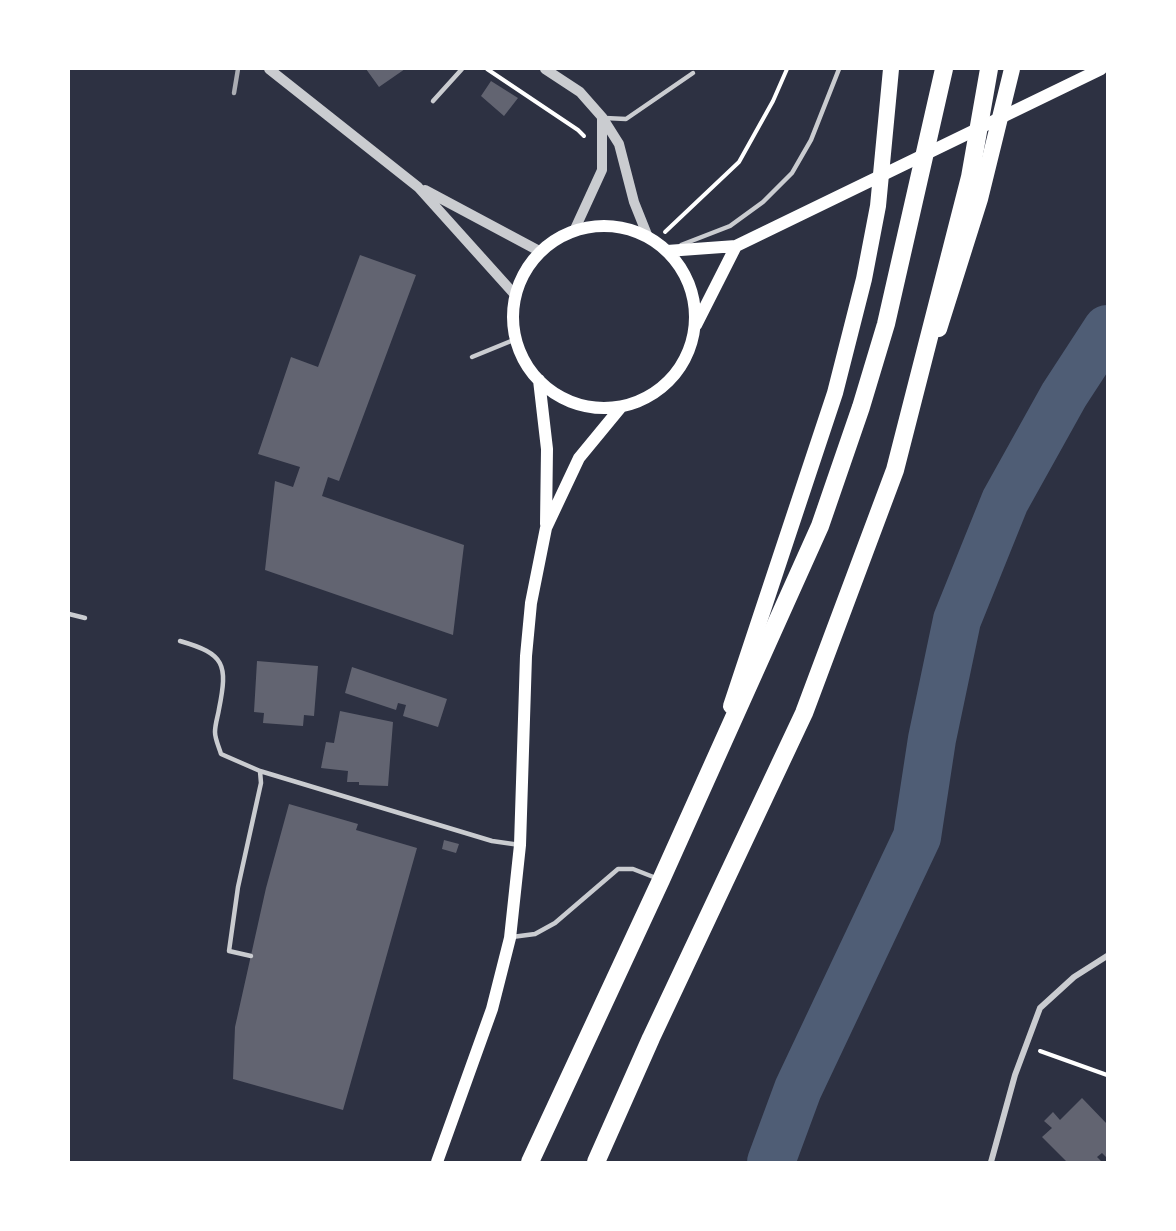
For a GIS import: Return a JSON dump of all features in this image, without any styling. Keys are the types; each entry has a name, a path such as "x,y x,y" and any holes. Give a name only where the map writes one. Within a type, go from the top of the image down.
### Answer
{"highway":[{"path":"712,763 835,393 864,279 879,206 891,69"},
{"path":"530,1162 661,880 820,525 886,324 944,69"},
{"path":"895,470 970,177 989,69"},
{"path":"596,1162 671,995 804,713 895,470 980,199 1012,69"}],"main road":[{"path":"667,251 736,246 1101,69"},
{"path":"695,327 694,299 684,273 667,251 652,239 630,230 612,227 593,227 574,231 541,252 521,280 514,311 516,339 529,368 539,380 568,401 603,408 621,406 643,399 663,387 678,370 689,349 695,327 736,246"},
{"path":"437,1162 492,1010 510,938 520,845 526,656 531,603 546,528 547,449 539,380"},
{"path":"546,528 579,458 621,406"}],"street":[{"path":"269,69 418,187 516,296"},
{"path":"545,69 580,92 602,117 620,144 634,202 652,239"},
{"path":"574,231 602,170 602,117"},
{"path":"418,187 541,252"},
{"path":"991,1162 1015,1075 1040,1008 1074,977 1107,957"}],"lane":[{"path":"433,101 462,69"},
{"path":"667,251 730,226 763,202 792,173 811,140 839,69"},
{"path":"602,117 626,119 693,73"},
{"path":"472,357 516,339"},
{"path":"69,614 85,618"},
{"path":"180,641 203,648 215,655 221,664 225,682 215,732 221,754 260,771 492,841 520,845"},
{"path":"250,956 229,951 238,887 261,783 260,771"},
{"path":"510,938 535,934 555,923 618,869 633,869 661,880"}],"path":[{"path":"487,69 578,130 586,143"},
{"path":"652,239 739,162 772,101 786,69"},
{"path":"1025,1046 1107,1075"}],"building":[{"path":"366,69 405,69 379,87"},
{"path":"491,81 518,98 504,116 481,96"},
{"path":"360,255 416,275 339,481 328,477 322,496 464,545 453,635 265,570 275,481 293,487 300,467 258,454 291,357 318,367"},
{"path":"257,661 318,666 314,716 304,715 303,726 263,723 264,713 254,712"},
{"path":"352,667 447,699 438,727 403,716 406,705 398,703 396,710 345,693"},
{"path":"340,711 393,722 388,786 359,785 359,782 347,782 348,771 321,768 326,742 334,743"},
{"path":"289,804 358,824 356,830 417,848 343,1110 233,1079 235,1027 266,888"},
{"path":"444,840 459,844 456,853 442,849"},
{"path":"1082,1098 1107,1124 1107,1156 1102,1153 1097,1157 1100,1162 1067,1162 1042,1137 1052,1128 1044,1121 1053,1112 1060,1120"}],"waterway":[{"path":"771,1162 798,1089 917,837 932,739 957,620 1005,501 1064,395 1107,329"}],"railway":[{"path":"234,93 238,69"}]}
